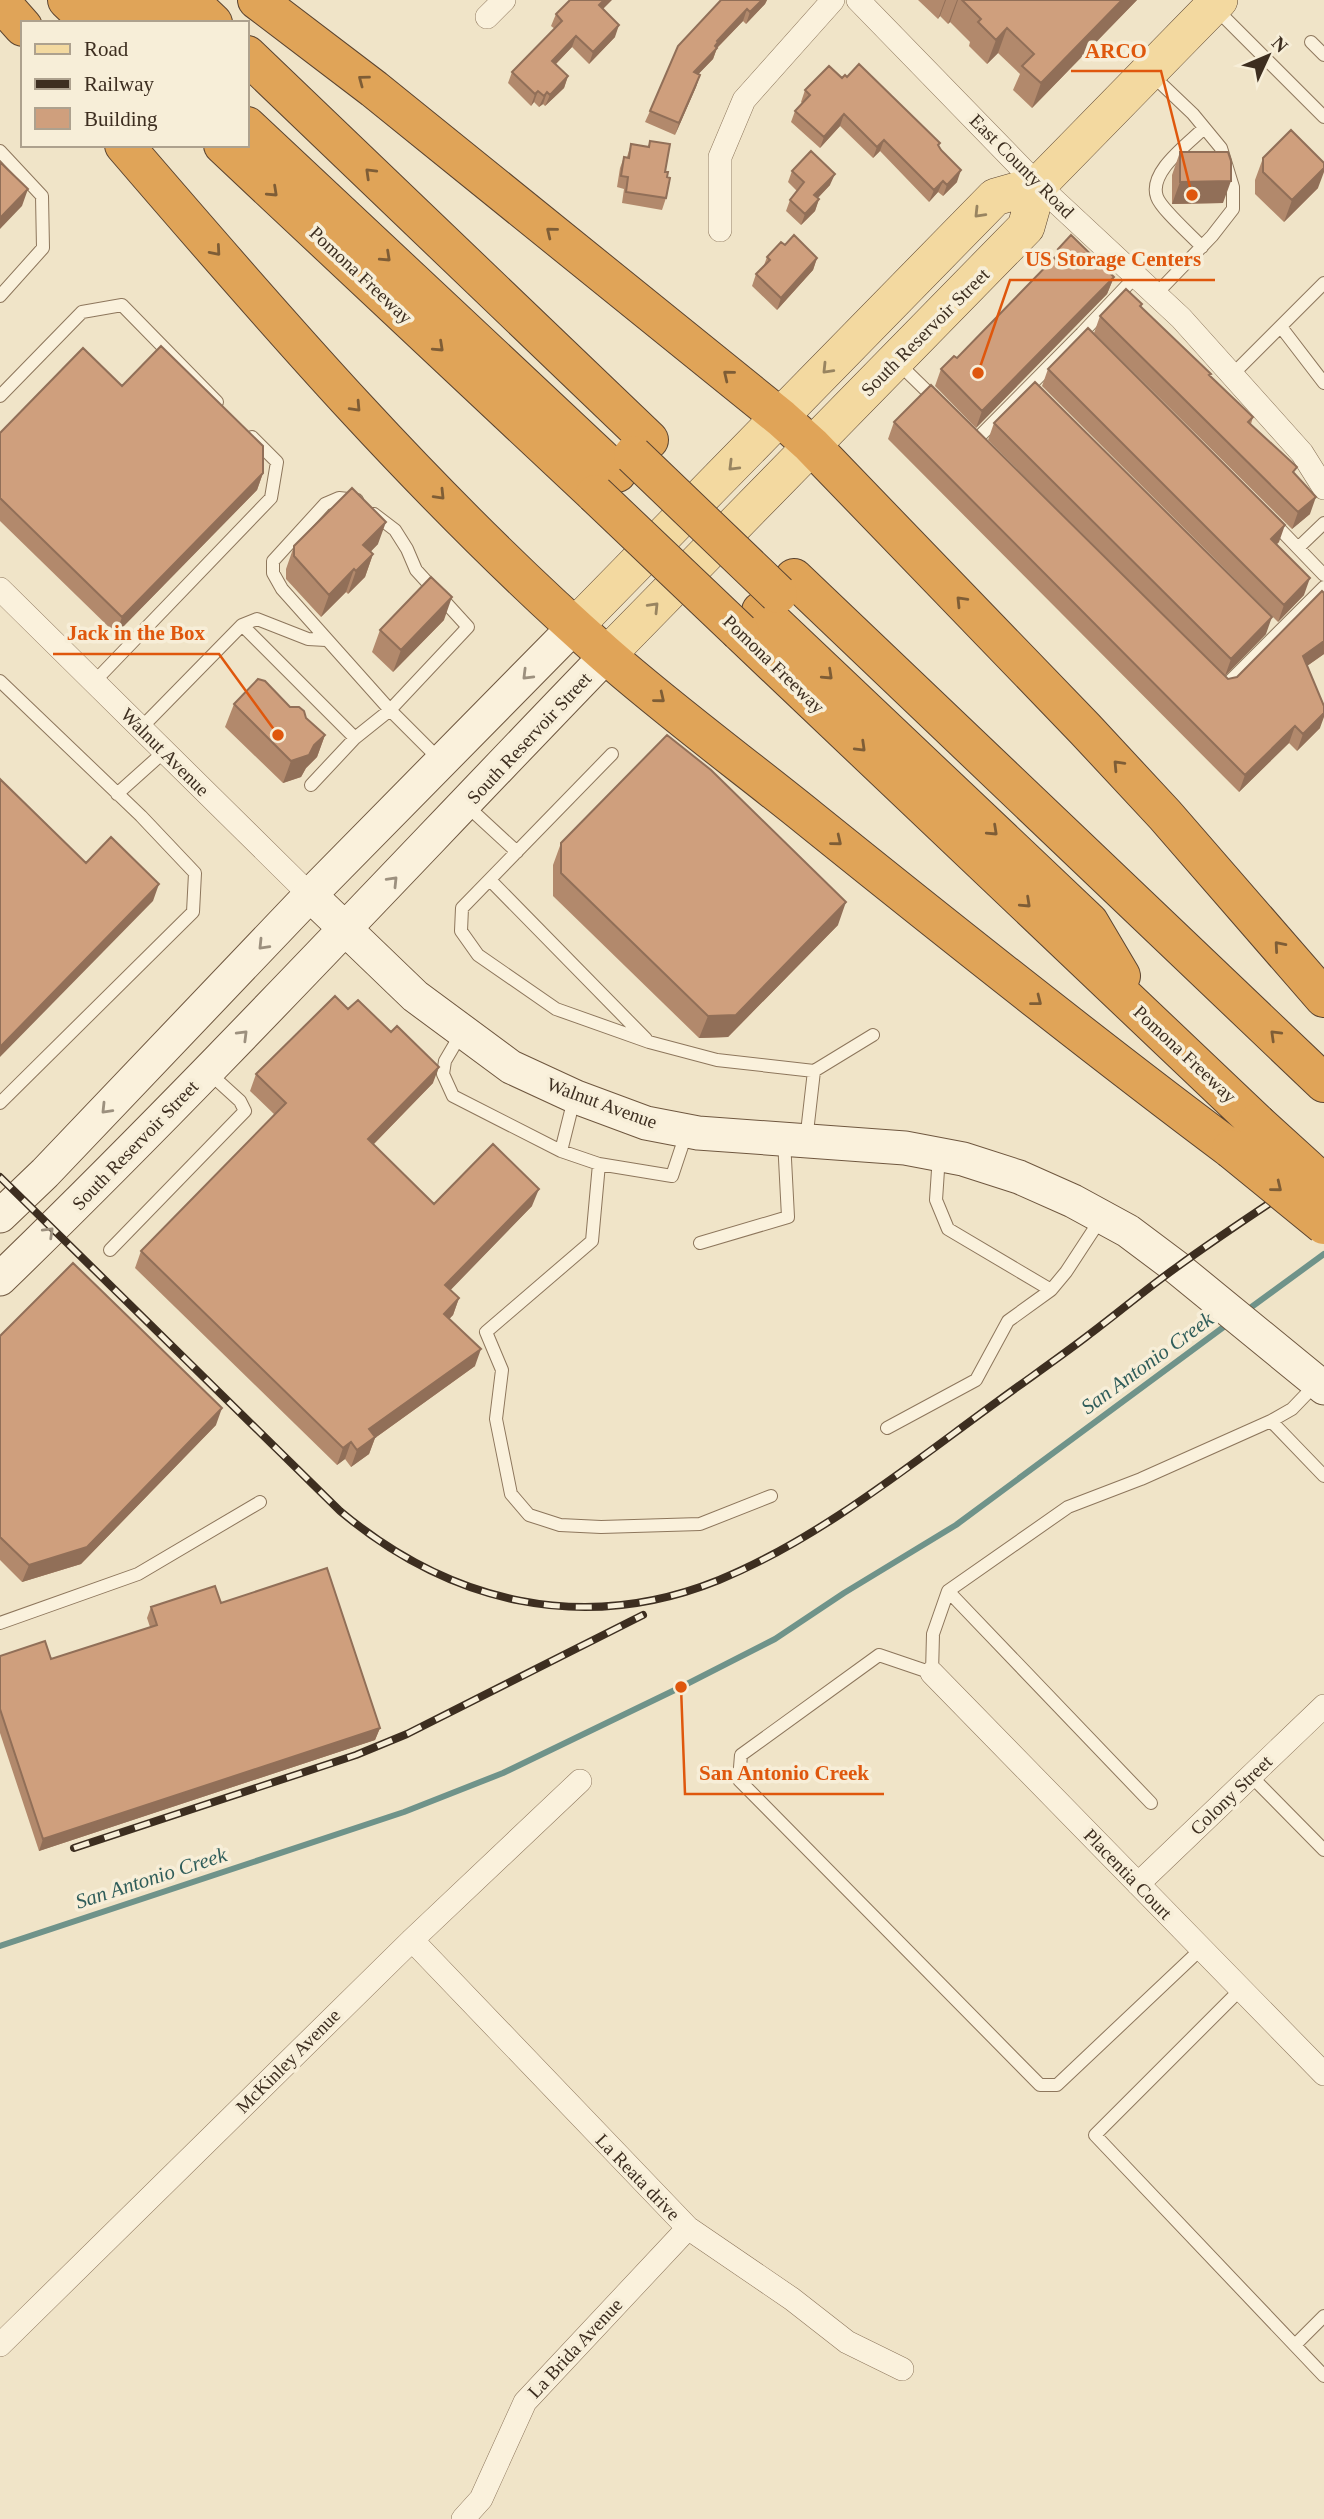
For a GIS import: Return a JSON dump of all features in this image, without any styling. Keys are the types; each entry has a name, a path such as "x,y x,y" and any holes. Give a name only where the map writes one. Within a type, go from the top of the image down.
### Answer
{"highway":[{"path":"66,0 89,21"},
{"path":"112,0 134,21"},
{"path":"150,0 172,21"},
{"path":"189,0 211,21"},
{"path":"257,0 374,89 811,445 1112,758 1324,998"},
{"path":"0,1 21,25"},
{"name":"Pomona Freeway","path":"248,56 623,466 768,604 1143,1014 1244,1136 1324,1184"},
{"path":"248,92 623,466"},
{"path":"248,127 623,466"},
{"path":"126,147 310,358 374,426 464,520 607,656 994,967 1244,1136 1324,1225"},
{"name":"Pomona Freeway","path":"225,147 623,466 768,604 1190,953 1324,1083"}],"main road":[{"name":"South Reservoir Street","path":"0,1279 84,1198 346,930 811,445 1026,227 1038,185 1216,3"},
{"path":"0,1216 45,1173 310,895 995,197 1038,185"},
{"name":"Walnut Avenue","path":"310,895 415,996 511,1067 575,1097 646,1123 687,1131 905,1148 963,1159 1019,1177 1128,1231 1321,1385"}],"street":[{"path":"487,16 503,0"},
{"path":"720,230 720,157 744,100 833,0"},
{"name":"East County Road","path":"858,0 1038,185 1181,318 1302,453 1324,488"},
{"name":"Walnut Avenue","path":"0,589 310,895"},
{"name":"Placentia Court","path":"932,1673 1324,2074"},
{"name":"Colony Street","path":"1138,1884 1324,1706"},
{"name":"McKinley Avenue","path":"0,2345 412,1940 580,1781"},
{"name":"La Reata drive","path":"412,1940 688,2228 792,2299 847,2342 902,2369"},
{"name":"La Brida Avenue","path":"463,2519 481,2499 525,2402 688,2228"}],"lane":[{"path":"1216,3 1324,117"},
{"path":"1311,42 1324,55"},
{"path":"1149,71 1221,148 1233,187 1233,209 1202,247 1156,294"},
{"path":"1202,247 1157,199 1155,184 1159,172 1204,128"},
{"path":"0,151 42,196 43,248 0,296"},
{"path":"976,440 1035,391 1082,333 1136,276"},
{"path":"1232,375 1324,284"},
{"path":"0,396 82,312 122,305 228,413"},
{"path":"1281,327 1324,383"},
{"path":"1082,333 1101,352"},
{"path":"896,361 948,412"},
{"path":"94,682 271,498 276,462 238,423"},
{"path":"311,785 355,738 390,710 468,627 415,570 407,549 395,530 355,498 339,498 326,504 273,561 273,573 282,589 326,640 390,710 441,761"},
{"path":"1258,509 1324,575"},
{"path":"1298,548 1324,523"},
{"path":"1215,679 1225,688 1274,629 1324,587"},
{"path":"141,728 242,625 257,619 308,639 326,640"},
{"path":"242,625 355,738"},
{"path":"0,681 195,873 192,912 0,1104"},
{"path":"117,794 164,751"},
{"path":"612,754 462,908 461,931 478,955 556,1009 649,1042 717,1060 814,1071 873,1035"},
{"path":"466,804 517,852"},
{"path":"490,880 649,1042"},
{"path":"462,1032 445,1061 443,1074 453,1096 561,1151 599,1164 672,1176 687,1131"},
{"path":"110,1250 245,1111 240,1101 207,1071"},
{"path":"700,1243 788,1217 795,1140 814,1071"},
{"path":"561,1151 575,1097"},
{"path":"939,1155 936,1200 948,1229 1051,1290"},
{"path":"599,1164 592,1241 486,1332 502,1370 496,1419 511,1494 529,1516 560,1525 601,1527 700,1524 771,1496"},
{"path":"887,1428 976,1380 1008,1321 1051,1290 1103,1217"},
{"path":"1201,1949 1057,2085 1040,2085 739,1780 741,1755 879,1655 932,1673 933,1634 948,1591 1068,1507 1141,1479 1271,1421 1292,1409 1321,1385"},
{"path":"1271,1421 1324,1476"},
{"path":"0,1623 138,1574 260,1502"},
{"path":"948,1591 1151,1803"},
{"path":"1251,1776 1324,1850"},
{"path":"1241,1989 1095,2135 1324,2376"},
{"path":"1295,2345 1324,2316"}],"building":[{"path":"570,0 604,0 599,5 619,25 593,52 576,36 552,61 568,76 550,95 547,92 544,96 538,91 535,94 512,72 562,21 556,14"},
{"path":"721,0 762,0 750,12 747,9 717,41 717,48 694,72 700,75 679,123 650,111 678,46"},
{"path":"962,0 1122,0 1041,83 1022,66 1034,54 1007,28 996,40 978,22 981,19"},
{"path":"859,64 940,143 938,145 941,150 961,170 947,185 943,181 934,190 884,140 877,147 844,114 824,137 795,111 810,95 805,90 829,66 842,78 845,75 847,77"},
{"path":"1291,130 1324,163 1324,168 1292,200 1263,172 1263,158"},
{"path":"650,141 670,144 665,172 668,172 667,177 670,178 666,198 626,192 628,177 621,176 624,157 629,158 631,144 649,147"},
{"path":"811,151 835,174 814,195 819,199 805,214 790,200 804,182 792,171"},
{"path":"1180,152 1228,152 1231,181 1180,182"},
{"path":"0,162 28,189 0,218"},
{"path":"794,235 817,258 781,298 756,274 770,260 767,257 781,242 785,245"},
{"path":"1071,235 1114,277 982,411 941,369 954,356 957,358 1061,251 1058,249"},
{"path":"1126,289 1253,417 1248,422 1297,467 1293,472 1316,497 1298,512 1100,316"},
{"path":"1088,328 1285,525 1271,539 1310,578 1284,605 1048,369"},
{"path":"161,346 263,446 263,473 122,617 0,498 0,433 83,348 122,386"},
{"path":"1035,382 1272,617 1231,659 994,423"},
{"path":"931,385 1228,679 1237,677 1322,591 1324,641 1303,656 1324,706 1324,713 1303,734 1295,726 1245,775 894,422"},
{"path":"352,488 386,522 363,545 373,554 329,595 294,556 294,546"},
{"path":"431,577 452,597 401,650 380,630"},
{"path":"258,679 265,681 290,707 299,707 304,711 306,718 325,735 314,745 309,755 291,761 234,704"},
{"path":"667,735 711,770 846,902 736,1015 708,1016 561,873 561,843"},
{"path":"0,779 86,863 111,837 159,884 0,1047"},
{"path":"335,996 348,1009 358,1000 391,1032 397,1026 439,1067 368,1139 434,1204 493,1144 539,1189 445,1285 459,1298 444,1314 481,1349 369,1429 375,1437 357,1450 351,1442 343,1448 141,1251 286,1103 256,1074"},
{"path":"73,1263 222,1408 87,1547 29,1565 0,1537 0,1336"},
{"path":"327,1568 380,1728 43,1839 0,1709 0,1656 45,1641 51,1659 157,1625 151,1607 215,1586 221,1603"}],"waterway":[{"name":"San Antonio Creek","path":"1246,1311 1324,1254"},
{"name":"San Antonio Creek","path":"0,1946 404,1812 503,1773 681,1687 775,1639 844,1593 956,1525 1229,1323"}],"railway":[{"path":"0,1177 340,1511 382,1543 426,1568 472,1588 520,1601 568,1607 618,1605 668,1597 719,1580 793,1544 898,1475 1177,1267 1324,1167"},
{"path":"74,1848 356,1755 407,1734 643,1615"}],"place":[{"name":"ARCO","path":"1192,195"},
{"name":"US Storage Centers","path":"978,373"},
{"name":"Jack in the Box","path":"278,735"},
{"name":"San Antonio Creek","path":"681,1687"}]}
